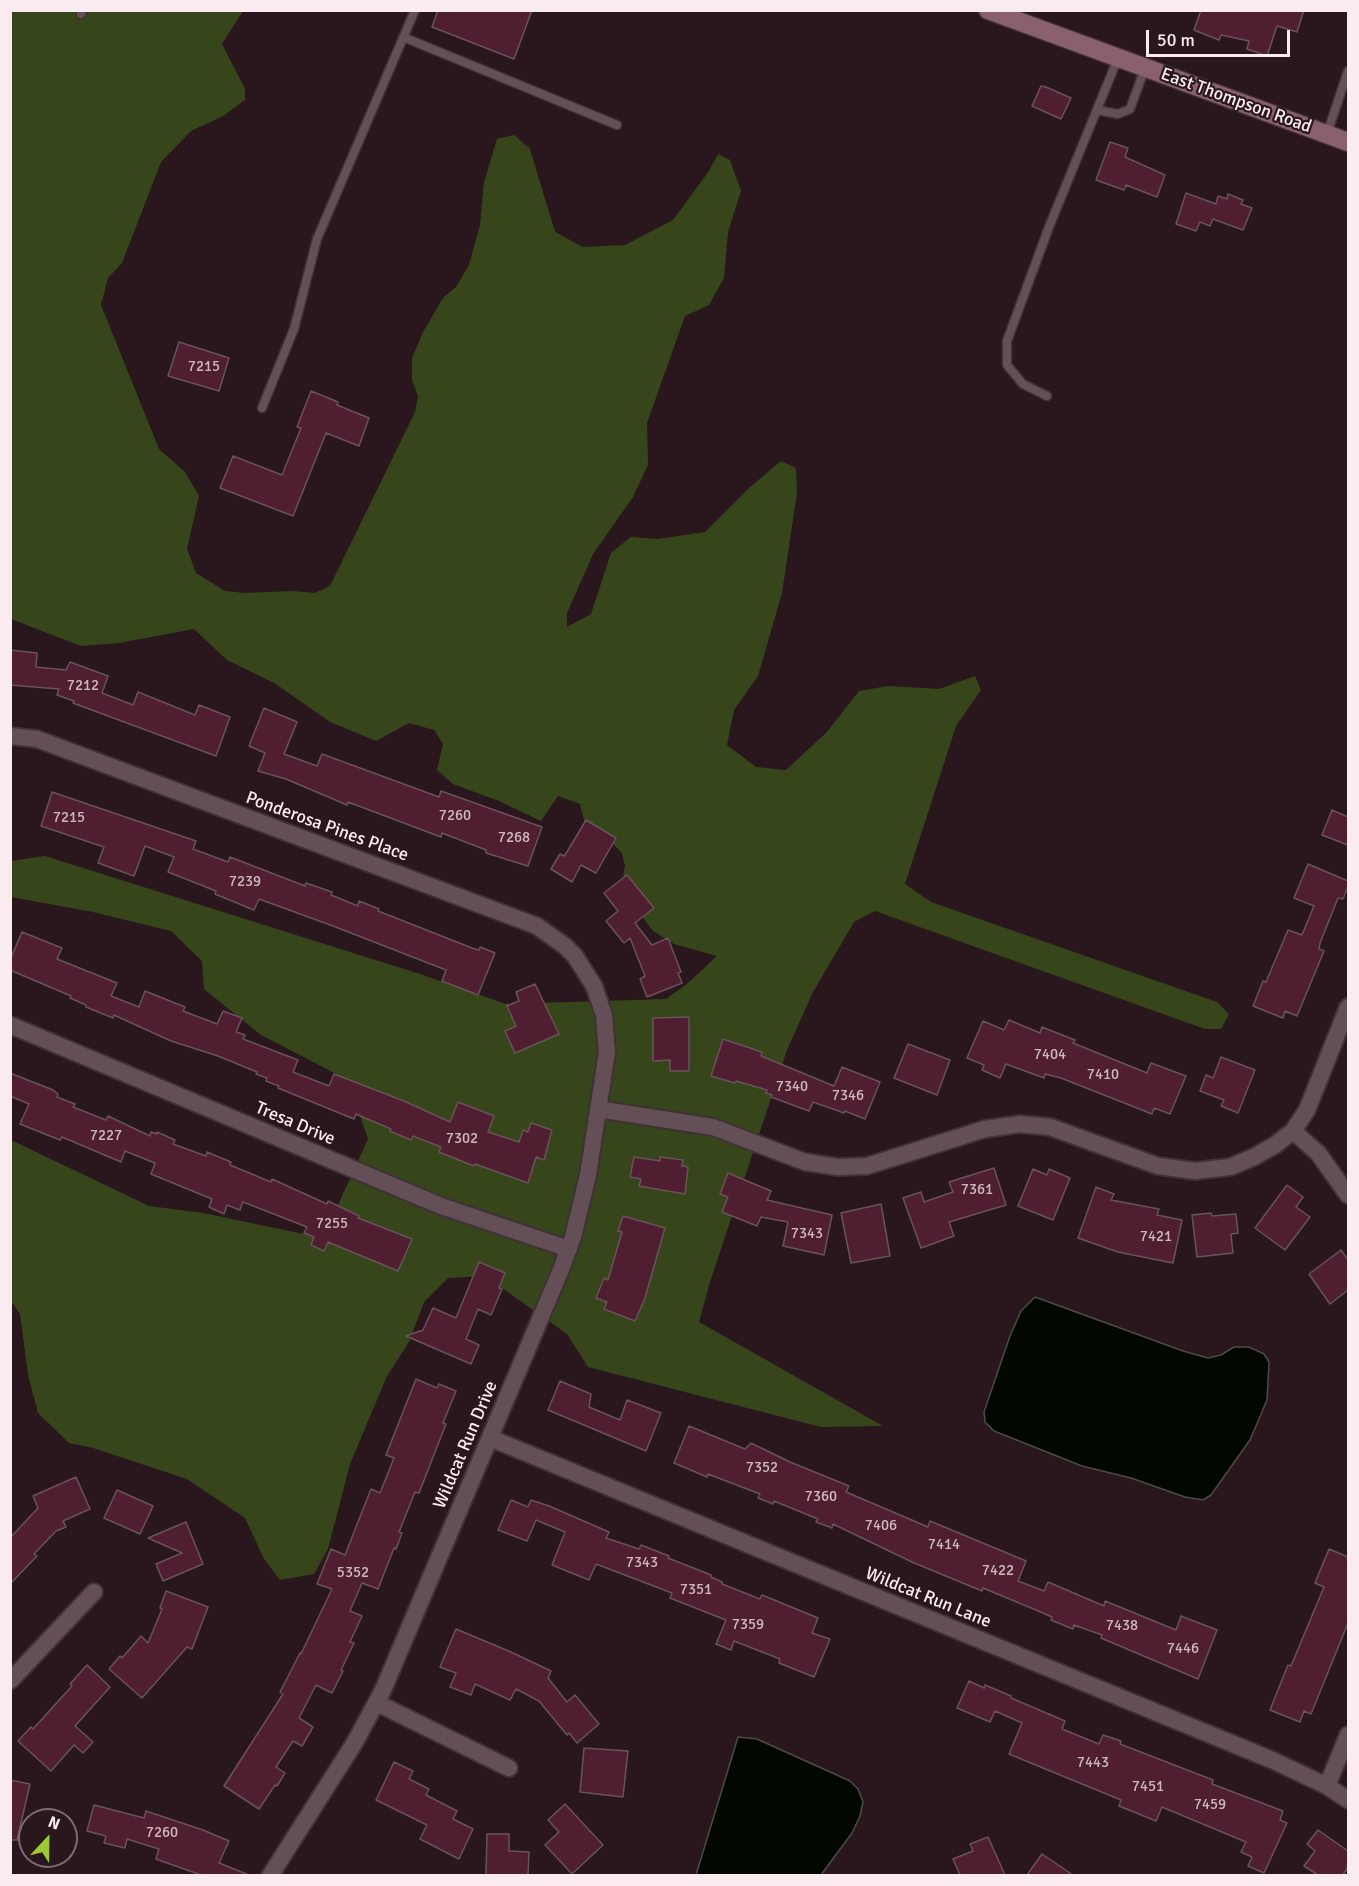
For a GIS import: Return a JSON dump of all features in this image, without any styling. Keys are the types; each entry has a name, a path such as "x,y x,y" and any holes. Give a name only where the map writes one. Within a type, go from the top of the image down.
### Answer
{"main road":[{"name":"East Thompson Road","path":"988,10 1348,142"}],"street":[{"name":"Ponderosa Pines Place","path":"10,736 37,740 537,926 575,956 599,999"},
{"name":"Wildcat Run Drive","path":"270,1875 348,1755 377,1703 569,1249 584,1195 607,1052 604,1015 599,999"},
{"path":"598,1109 713,1127 805,1162 838,1167 867,1166 985,1129 1020,1124 1050,1127 1158,1166 1195,1171 1230,1167 1254,1157 1293,1131 1307,1110 1348,1007"},
{"name":"Tresa Drive","path":"10,1025 441,1206 569,1249"},
{"path":"1293,1131 1318,1153 1348,1195"},
{"name":"Wildcat Run Lane","path":"490,1438 1272,1760 1327,1786 1348,1800"},
{"path":"10,1681 94,1592"},
{"path":"377,1703 509,1768"},
{"path":"1327,1786 1348,1735"}],"lane":[{"path":"262,408 294,329 317,239 415,10"},
{"path":"403,38 617,125"},
{"path":"1047,396 1023,384 1007,365 1007,341 1048,227 1118,58"},
{"path":"1097,110 1118,114 1130,109 1145,68"},
{"path":"1327,134 1348,71"}],"green space":[{"path":"11,11 243,11 222,44 245,89 245,100 223,116 191,131 161,162 122,263 108,278 101,305 159,449 185,472 199,496 187,549 196,573 225,591 315,593 330,586 415,412 418,396 412,380 412,358 423,332 443,298 456,287 469,265 480,225 484,182 497,139 514,135 530,149 555,232 583,247 625,245 673,220 709,171 718,154 730,160 741,191 728,232 724,278 709,305 685,316 647,423 648,465 633,497 593,554 567,613 567,627 591,614 611,553 631,537 658,539 705,532 749,488 781,461 796,468 797,493 782,593 758,676 734,710 727,745 756,767 786,770 827,732 859,691 888,686 939,689 975,676 981,690 956,726 905,884 931,902 1217,1002 1229,1014 1221,1029 1205,1029 875,911 854,922 812,994 787,1050 710,1282 699,1322 883,1426 821,1427 588,1367 567,1334 485,1276 448,1278 424,1302 409,1342 387,1376 350,1464 328,1549 314,1574 280,1580 264,1559 245,1518 187,1479 93,1448 69,1443 38,1413 28,1375 20,1314 11,1301 11,1140 149,1206 203,1213 323,1238 368,1139 348,1080 261,1035 204,989 202,961 171,931 93,912 11,897 11,861 45,856 420,974 506,1004 666,999 688,983 717,956 674,944 653,931 630,901 622,882 625,866 622,853 600,831 584,820 580,804 558,796 541,821 499,801 453,784 437,770 443,744 434,730 409,723 376,741 330,722 276,684 227,660 194,629 119,643 81,646 11,619"}],"shaded area":[{"path":"1035,1297 1208,1358 1221,1355 1234,1347 1249,1347 1264,1354 1269,1362 1267,1400 1250,1440 1211,1495 1203,1500 1185,1497 1131,1478 1082,1466 994,1431 985,1422 984,1412 1010,1336 1021,1311"},
{"path":"738,1737 757,1739 850,1781 858,1789 863,1802 860,1816 852,1833 821,1875 696,1875"}],"building":[{"path":"438,10 532,10 514,59 432,27"},
{"path":"1201,10 1304,10 1297,32 1277,26 1267,56 1247,49 1249,41 1221,35 1219,40 1194,30"},
{"path":"1041,86 1071,98 1061,119 1032,106"},
{"path":"1110,142 1128,148 1125,157 1165,175 1157,197 1126,185 1124,190 1096,180"},
{"path":"1186,193 1216,204 1218,196 1227,199 1228,194 1243,200 1241,204 1252,208 1243,230 1213,219 1210,226 1200,222 1196,231 1176,224"},
{"path":"179,342 229,358 219,391 168,376"},
{"path":"311,391 369,418 359,446 326,433 293,516 220,488 233,456 282,475 301,428 297,427"},
{"path":"10,650 37,653 36,667 66,670 70,662 108,676 102,693 133,705 138,692 195,715 199,705 230,717 216,756 73,703 74,701 57,695 59,689 10,685"},
{"path":"264,708 297,722 284,754 317,766 322,754 439,797 441,791 542,827 528,866 486,853 486,850 442,833 441,837 348,802 347,805 286,779 258,771 265,753 249,746"},
{"path":"52,792 196,841 193,849 228,862 230,857 305,886 306,883 332,892 331,895 358,906 359,901 379,909 378,911 472,948 479,950 480,947 495,953 478,995 442,981 446,970 333,926 259,899 254,910 215,894 216,891 168,872 174,857 145,846 134,876 98,863 104,847 41,826"},
{"path":"1332,810 1348,817 1348,845 1322,835"},
{"path":"586,820 616,838 596,873 581,865 572,882 551,869 560,854 564,856 567,852"},
{"path":"1308,864 1348,881 1348,886 1343,899 1338,898 1320,943 1319,949 1324,951 1297,1016 1285,1011 1283,1018 1253,1006 1288,930 1302,935 1314,906 1294,898"},
{"path":"627,875 654,908 635,923 652,945 668,938 681,972 678,973 682,983 647,997 640,979 645,976 630,938 624,943 606,921 618,911 604,893"},
{"path":"22,932 62,948 57,959 117,983 111,996 139,1007 145,991 185,1007 183,1011 217,1024 223,1011 242,1018 236,1032 245,1035 243,1039 298,1060 293,1072 329,1086 334,1074 404,1101 450,1122 458,1102 494,1116 488,1132 519,1142 523,1130 528,1132 531,1123 552,1130 544,1160 536,1157 528,1183 475,1164 474,1166 439,1152 441,1147 413,1136 411,1140 356,1114 354,1119 278,1088 279,1086 266,1081 267,1078 256,1074 257,1072 218,1056 171,1041 114,1015 113,1018 86,1007 70,998 71,996 10,970 10,960"},
{"path":"535,984 559,1034 515,1053 505,1031 516,1026 507,1006 519,1001 516,992"},
{"path":"689,1017 689,1071 670,1071 670,1060 653,1061 653,1018"},
{"path":"1009,1020 1040,1033 1042,1027 1075,1040 1073,1043 1147,1073 1151,1063 1186,1076 1170,1114 1154,1108 1152,1114 1061,1078 1045,1074 1044,1078 1006,1064 1000,1078 982,1070 984,1065 967,1058 983,1021 1004,1030"},
{"path":"723,1039 762,1052 761,1056 834,1086 842,1067 880,1082 865,1119 813,1102 809,1111 771,1097 772,1095 766,1093 767,1090 711,1076"},
{"path":"908,1044 950,1060 937,1095 894,1078"},
{"path":"1221,1057 1255,1070 1238,1113 1221,1106 1224,1100 1200,1091 1206,1075 1213,1078"},
{"path":"10,1073 53,1090 58,1094 57,1097 75,1104 73,1107 106,1120 108,1116 150,1136 151,1132 157,1134 157,1132 175,1140 173,1144 206,1156 207,1152 231,1162 230,1165 271,1182 272,1179 327,1204 328,1201 359,1216 358,1218 412,1239 398,1271 328,1242 324,1251 311,1245 314,1237 304,1233 307,1227 243,1202 240,1210 227,1205 224,1214 209,1207 212,1199 151,1174 155,1163 125,1151 121,1162 62,1137 60,1140 20,1124 29,1104 10,1096"},
{"path":"634,1157 660,1161 660,1157 683,1160 682,1166 688,1167 685,1194 639,1186 641,1179 630,1177"},
{"path":"994,1168 1006,1205 949,1222 954,1236 921,1248 903,1198 921,1192 924,1202 953,1192 949,1182"},
{"path":"1033,1169 1047,1175 1049,1169 1070,1178 1053,1220 1018,1206"},
{"path":"728,1173 771,1191 767,1200 832,1215 824,1255 783,1246 788,1222 761,1217 757,1226 722,1212 728,1197 720,1194"},
{"path":"1287,1185 1303,1197 1296,1207 1310,1217 1285,1250 1255,1228"},
{"path":"1096,1187 1114,1194 1111,1200 1159,1209 1157,1215 1182,1220 1173,1263 1118,1252 1078,1238"},
{"path":"881,1204 890,1256 851,1263 841,1213"},
{"path":"1211,1213 1212,1216 1236,1214 1238,1233 1231,1234 1233,1253 1197,1257 1192,1215"},
{"path":"623,1216 665,1228 645,1298 635,1321 604,1309 607,1302 596,1298 604,1278 608,1280 622,1232 618,1231"},
{"path":"1341,1250 1348,1260 1348,1290 1330,1304 1309,1274"},
{"path":"479,1262 505,1273 499,1288 502,1289 491,1315 478,1309 466,1339 479,1345 471,1364 406,1336 423,1330 433,1308 456,1318"},
{"path":"416,1379 437,1388 439,1384 456,1391 443,1423 446,1424 419,1493 415,1492 399,1532 402,1533 396,1549 394,1548 378,1589 362,1583 350,1611 362,1616 350,1642 354,1643 341,1670 343,1671 332,1693 316,1685 299,1718 313,1727 302,1746 293,1741 276,1767 285,1773 259,1809 224,1786 283,1694 280,1692 332,1589 317,1584 331,1549 345,1555 371,1489 380,1493 394,1458 386,1455"},
{"path":"560,1381 591,1394 589,1407 620,1420 627,1400 661,1413 646,1451 548,1410"},
{"path":"689,1426 745,1449 751,1443 849,1486 846,1492 928,1527 930,1521 1026,1561 1018,1581 1044,1591 1048,1582 1104,1606 1105,1601 1176,1630 1181,1616 1217,1630 1198,1679 1101,1638 1102,1635 1074,1625 1073,1629 1051,1620 1052,1617 1036,1610 912,1562 833,1524 832,1528 816,1522 818,1519 774,1501 773,1504 758,1498 760,1494 708,1474 707,1477 674,1463"},
{"path":"76,1477 90,1509 63,1521 66,1527 56,1531 34,1554 37,1556 10,1584 10,1538 38,1508 33,1496"},
{"path":"117,1490 153,1506 140,1534 104,1518"},
{"path":"511,1500 528,1507 531,1500 549,1506 609,1532 606,1538 639,1549 641,1545 711,1575 722,1584 760,1599 762,1595 818,1618 812,1633 830,1639 814,1677 779,1663 780,1659 734,1641 731,1650 716,1644 726,1620 670,1598 672,1593 596,1564 589,1580 552,1565 565,1532 536,1520 527,1541 498,1530"},
{"path":"186,1522 203,1564 163,1581 156,1564 182,1553 148,1538"},
{"path":"1329,1549 1348,1557 1348,1623 1311,1714 1304,1711 1300,1722 1270,1710 1324,1587 1315,1583"},
{"path":"166,1591 208,1607 192,1649 187,1647 142,1698 109,1669 141,1636 148,1643 162,1609 160,1608"},
{"path":"456,1629 551,1671 548,1678 567,1702 575,1695 599,1724 577,1743 569,1733 567,1735 539,1701 516,1689 510,1700 475,1684 471,1695 450,1687 456,1673 440,1667"},
{"path":"87,1665 110,1687 75,1726 93,1742 83,1753 74,1745 51,1771 18,1741 31,1727 33,1729 72,1686 70,1684"},
{"path":"969,1681 984,1688 985,1685 1065,1721 1062,1729 1099,1744 1103,1735 1121,1741 1120,1744 1213,1780 1212,1784 1283,1811 1280,1820 1287,1823 1264,1873 1248,1866 1252,1857 1241,1852 1246,1842 1162,1807 1156,1821 1119,1806 1121,1800 1009,1754 1022,1723 995,1711 990,1722 957,1708"},
{"path":"584,1748 628,1751 623,1797 580,1792"},
{"path":"394,1762 413,1771 409,1779 429,1789 426,1795 457,1811 453,1819 473,1829 459,1859 420,1839 427,1825 376,1800"},
{"path":"10,1780 30,1784 24,1808 18,1808 17,1840 10,1840"},
{"path":"565,1804 603,1845 572,1874 545,1845 559,1832 548,1820"},
{"path":"94,1805 144,1818 146,1811 229,1841 219,1863 249,1875 201,1875 156,1859 159,1849 127,1839 125,1848 104,1843 106,1836 87,1831"},
{"path":"1318,1830 1348,1851 1348,1867 1343,1875 1318,1875 1304,1866 1315,1851 1307,1844"},
{"path":"487,1834 509,1834 509,1851 529,1852 528,1875 486,1875"},
{"path":"988,1837 1005,1875 960,1875 953,1859 973,1851 970,1844"},
{"path":"1042,1854 1073,1875 1027,1875"}]}
